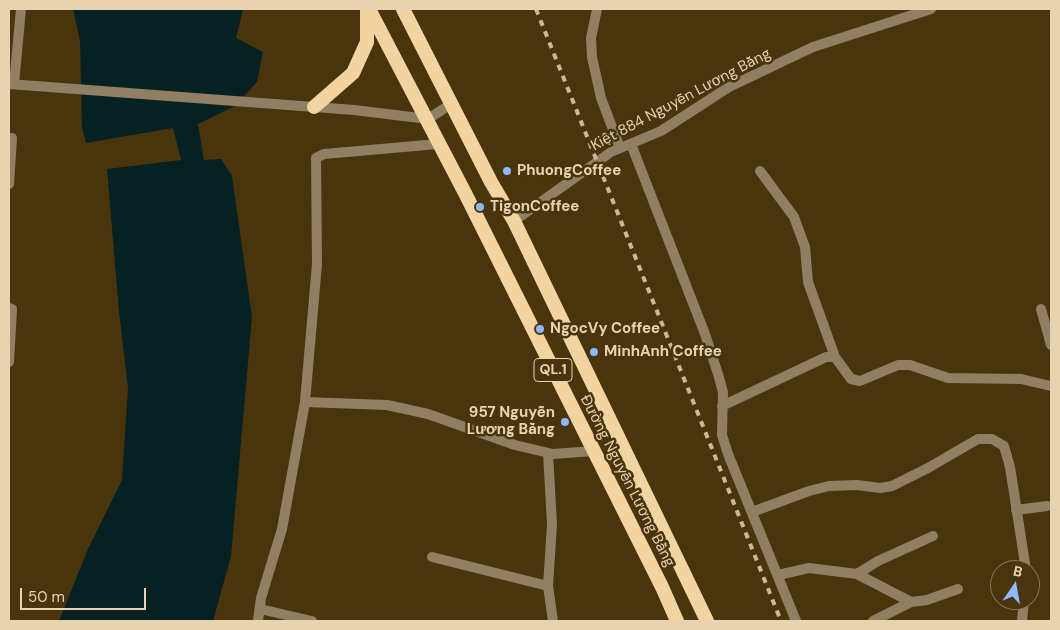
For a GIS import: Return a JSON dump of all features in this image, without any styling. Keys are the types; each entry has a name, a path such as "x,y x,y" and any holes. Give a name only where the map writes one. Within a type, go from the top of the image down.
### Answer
{"highway":[{"path":"314,107 353,73 367,42 368,9"},
{"name":"Đường Nguyễn Lương Bằng","path":"368,9 428,119 438,144 466,194 662,587 677,621"},
{"name":"Đường Nguyễn Lương Bằng","path":"403,9 491,182 514,221 707,621"}],"street":[{"path":"21,9 11,84 75,87 314,107 428,119 451,104"},
{"path":"596,9 591,38 592,57 601,98 620,148"},
{"name":"Kiệt 884 Nguyễn Lương Bằng","path":"514,221 596,162 620,148 661,131 729,87 813,47 931,9"},
{"path":"9,184 10,138"},
{"path":"258,621 261,603 282,529 306,402 317,264 316,158 324,154 438,144"},
{"path":"631,144 705,334 723,392 722,435 796,621"},
{"path":"760,171 794,216 804,247 808,282 835,357 851,379 860,381 898,365 910,365 948,378 1021,380 1051,386"},
{"path":"9,308 12,309 9,362"},
{"path":"1041,309 1051,345"},
{"path":"722,406 826,357 835,357"},
{"path":"306,402 387,405 428,414 515,445 548,452 594,451"},
{"path":"752,512 809,491 830,486 857,485 880,488 892,486 978,439 992,439 1004,446 1010,466 1024,560"},
{"path":"548,452 552,524 548,586 553,621"},
{"path":"1016,510 1047,506"},
{"path":"857,574 878,560 933,536"},
{"path":"432,557 548,586"},
{"path":"778,575 809,568 857,574 911,602"},
{"path":"873,621 911,602 927,600 958,589"},
{"path":"261,603 312,621"}],"water":[{"path":"73,9 243,9 236,38 263,52 257,82 235,106 198,124 204,160 221,159 232,176 252,317 231,556 213,621 59,621 88,549 122,480 128,388 119,312 107,169 181,160 173,128 86,143 82,127 80,41"}],"railway":[{"path":"536,9 781,621"}],"place":[{"name":"PhuongCoffee","path":"507,171"},
{"name":"TigonCoffee","path":"480,207"},
{"name":"NgocVy Coffee","path":"540,329"},
{"name":"MinhAnh Coffee","path":"594,352"},
{"name":"957 Nguyễn Lương Bằng","path":"565,422"}]}
